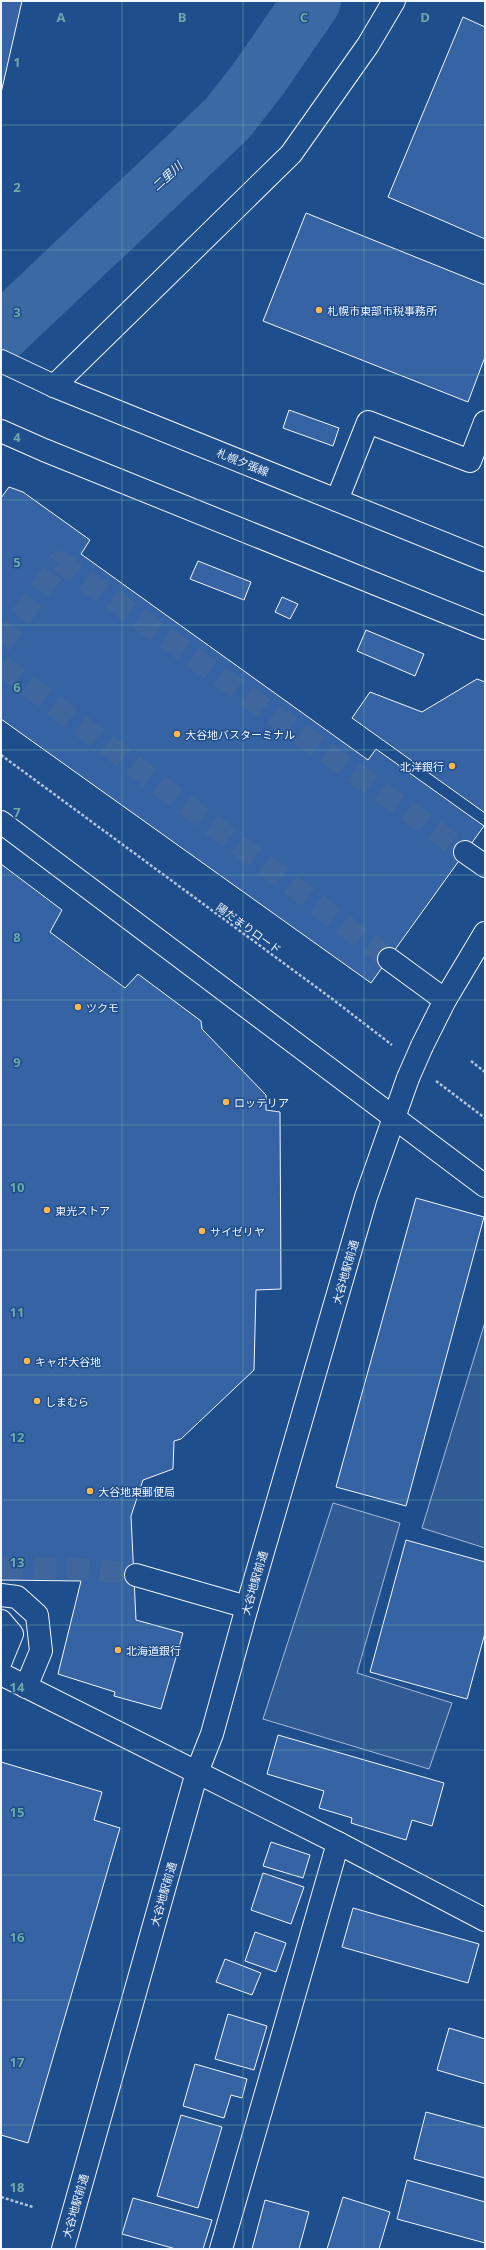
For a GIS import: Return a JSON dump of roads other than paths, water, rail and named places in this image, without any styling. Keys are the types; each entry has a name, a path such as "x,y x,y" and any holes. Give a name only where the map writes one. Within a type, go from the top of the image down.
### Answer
{"street":[{"path":"54,386 291,154 368,45 394,1"},
{"name":"札幌夕張線","path":"1,361 54,386 485,560"},
{"path":"337,500 368,422 470,461 485,422"},
{"path":"1,431 51,453 485,628"},
{"path":"1,822 485,1186"},
{"path":"465,852 485,866"},
{"name":"大谷地駅前通","path":"63,2249 197,1772 212,1734 247,1607 364,1205 393,1117 422,1046 445,1000 485,933"},
{"path":"389,959 445,1000"},
{"path":"136,1575 247,1607"},
{"path":"1,1596 17,1597 36,1615 41,1651 26,1687"},
{"path":"1,1621 12,1634 1,1661"},
{"path":"1,1674 338,1843 485,1920"},
{"path":"221,2249 338,1843"}],"waterway":[{"name":"二里川","path":"1,333 227,119 259,78 312,1"}],"tunnel":[{"path":"1,644 60,562 465,852"},
{"path":"1,665 389,959"},
{"path":"1,1567 89,1569 136,1575"}],"place":[{"name":"札幌市東部市税事務所","path":"319,310"},
{"name":"大谷地バスターミナル","path":"177,734"},
{"name":"北洋銀行","path":"452,766"},
{"name":"ツクモ","path":"78,1007"},
{"name":"ロッテリア","path":"226,1102"},
{"name":"東光ストア","path":"47,1210"},
{"name":"サイゼリヤ","path":"202,1231"},
{"name":"キャポ大谷地","path":"27,1361"},
{"name":"しまむら","path":"37,1401"},
{"name":"大谷地東郵便局","path":"90,1491"},
{"name":"北海道銀行","path":"118,1650"}]}
